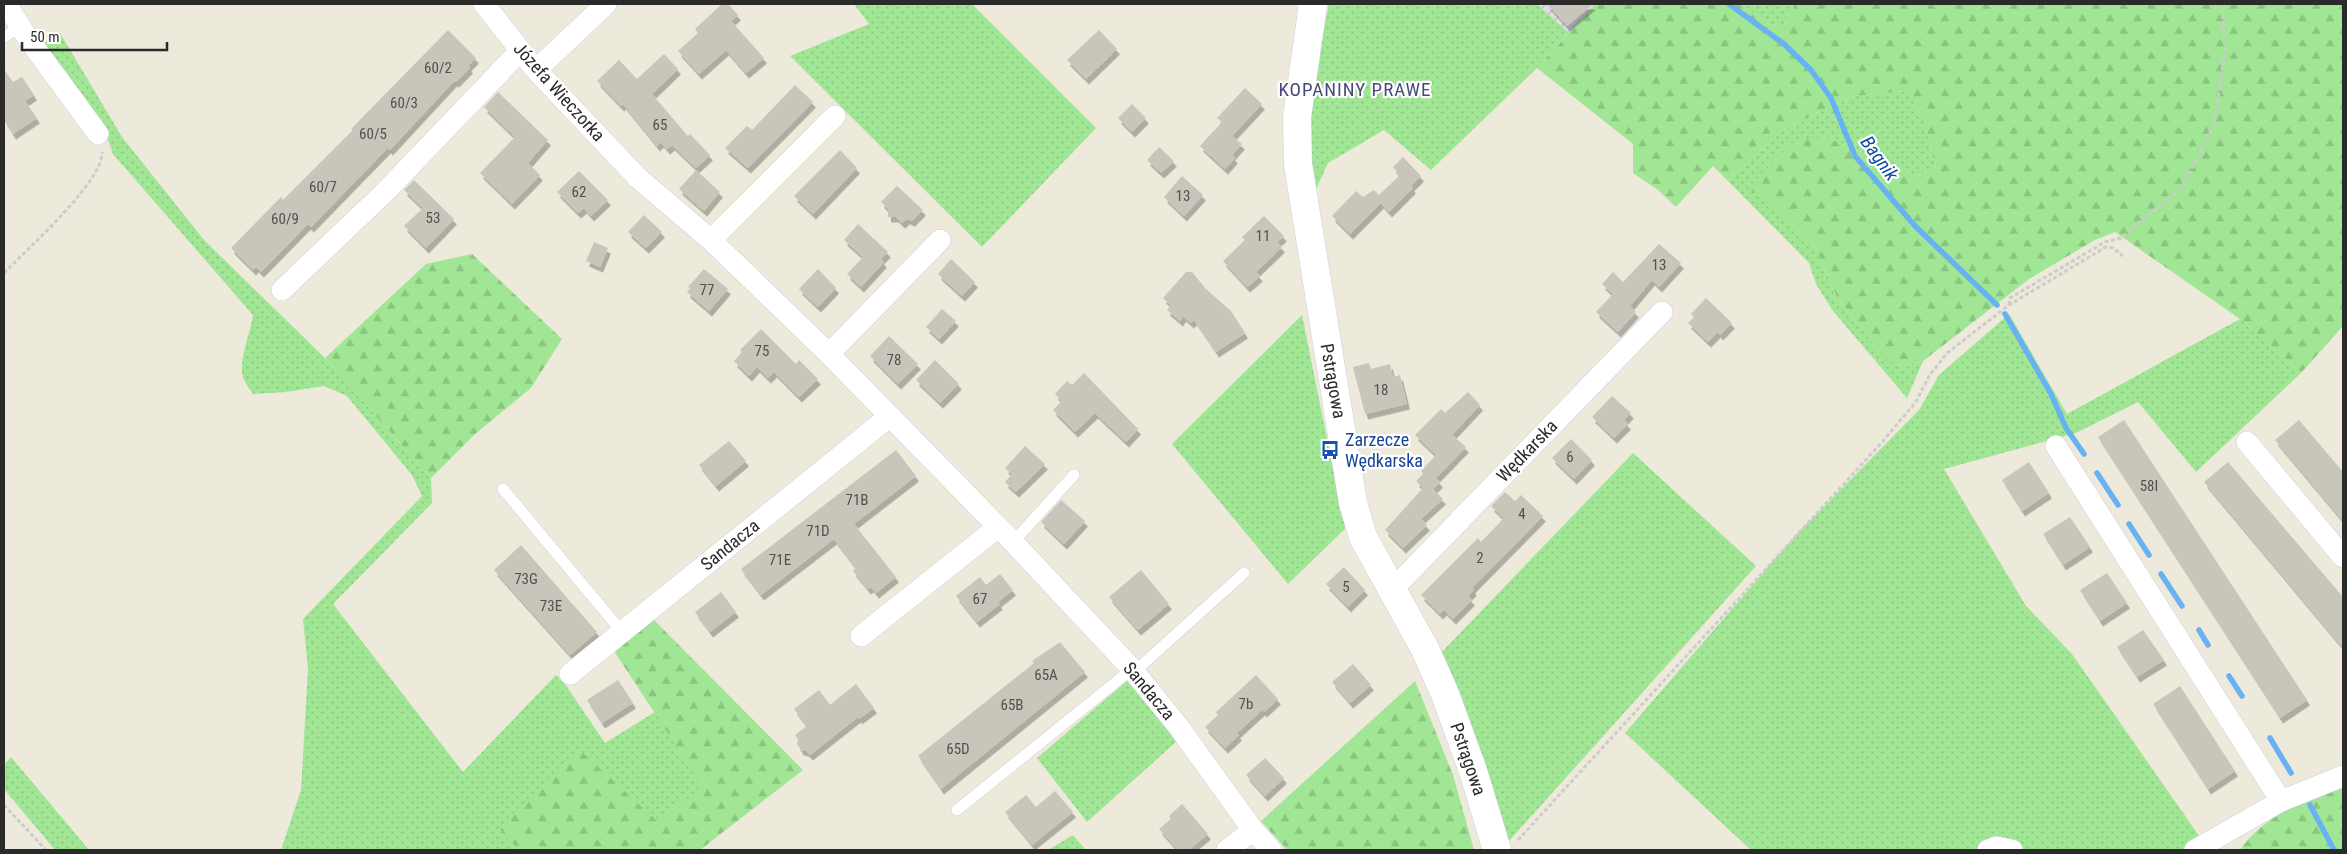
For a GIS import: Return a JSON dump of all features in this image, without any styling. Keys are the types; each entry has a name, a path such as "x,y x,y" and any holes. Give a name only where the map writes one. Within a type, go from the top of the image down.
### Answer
{"street":[{"name":"Józefa Wieczorka","path":"484,4 536,70 638,178"},
{"path":"536,70 606,4"},
{"name":"Pstrągowa","path":"1313,4 1296,117 1298,164 1353,503 1363,537 1425,649 1445,694 1478,787 1506,846"},
{"path":"11,16 98,134"},
{"path":"282,290 385,192 520,50"},
{"path":"711,240 835,116"},
{"name":"Sandacza","path":"638,178 711,240 829,354 1013,542 1133,671 1178,726 1252,830 1271,850"},
{"path":"829,354 940,240"},
{"name":"Wędkarska","path":"1392,590 1662,312"},
{"name":"Sandacza","path":"570,674 890,416"},
{"path":"2247,442 2343,557"},
{"path":"2056,446 2281,801"},
{"path":"861,636 998,527"},
{"path":"2195,850 2281,801 2343,776"},
{"path":"1228,850 1252,830"},
{"path":"1988,850 1996,847 2012,850"}],"lane":[{"path":"1013,542 1074,476"},
{"path":"503,489 622,632"},
{"path":"957,810 1133,671 1244,573"}],"path":[{"path":"2009,306 2010,298 2105,242 2121,238 2182,187 2214,125 2225,51 2222,4"},
{"path":"4,274 86,189 100,168 102,154 98,134"},
{"path":"1506,846 1883,441 1916,402 1929,376 1947,354 2009,306 2106,247 2113,248 2123,256"},
{"path":"4,805 46,850"}],"shaded area":[{"path":"1537,4 1596,4 1569,33"}],"green space":[{"path":"854,4 972,4 1096,128 982,247 790,56 869,24"},
{"path":"1329,4 1537,4 1569,33 1537,68 1431,170 1384,130 1328,163 1313,196 1308,109"},
{"path":"1596,4 1741,4 1768,24 1782,28 1795,4 2343,4 2343,326 2301,373 2240,319 2115,232 2095,240 2029,279 1923,361 1896,366 1875,346 1838,299 1815,247 1780,213 1748,188 1791,143 1824,136 1915,175 1936,169 1925,122 1907,91 1855,96 1781,131 1728,181 1713,166 1676,207 1658,190 1633,173 1633,144 1537,68"},
{"path":"1741,4 1795,4 1782,28 1768,24"},
{"path":"60,33 122,137 204,240 325,358 431,478 432,503 333,604 463,772 556,675 567,687 605,743 655,712 705,788 656,820 500,828 518,850 281,850 301,790 308,669 303,619 422,496 412,475 347,396 324,386 286,392 253,394 243,377 242,363 253,315 113,154 108,139 93,110 43,43"},
{"path":"1907,91 1925,122 1936,169 1915,175 1824,136 1748,187 1780,213 1815,247 1838,299 1875,346 1897,366 1923,361 1907,398 1833,311 1816,284 1809,263 1728,181 1781,131 1855,96"},
{"path":"472,254 562,339 531,388 474,435 431,478 325,358 426,264"},
{"path":"2009,314 2067,414 2240,319 2301,373 2196,472 2138,402 2076,433 1944,469 2026,606 2072,654 2209,850 1751,850 1625,733 1794,537 1919,410 1939,375"},
{"path":"1302,315 1337,488 1349,525 1288,584 1172,444"},
{"path":"1633,453 1756,566 1509,841 1460,694 1439,655"},
{"path":"653,619 803,770 700,850 518,850 500,829 581,751 656,820 704,788 614,651"},
{"path":"1127,681 1177,741 1087,822 1037,758"},
{"path":"1415,681 1453,775 1474,850 1287,850 1261,821"},
{"path":"11,757 89,850 55,850 4,789 4,765"},
{"path":"2343,782 2343,850 2240,850 2261,827 2273,818 2300,802"},
{"path":"1073,835 1086,850 1048,850"}],"building":[{"path":"722,4 728,4 738,15 731,21 764,58 746,73 726,50 699,74 678,51 698,33 695,29"},
{"path":"1547,4 1593,4 1567,26"},
{"path":"448,30 476,58 468,66 470,68 456,82 454,81 390,150 388,148 311,227 308,224 261,272 256,267 253,270 231,248 281,197 283,200 353,130 351,129"},
{"path":"1099,30 1117,49 1086,79 1067,60"},
{"path":"664,54 678,69 652,94 688,136 690,134 710,155 696,168 672,145 667,149 661,142 657,146 623,104 621,106 597,81 619,60 637,79"},
{"path":"4,69 13,82 22,77 34,95 25,101 37,118 13,134 4,120"},
{"path":"795,85 813,102 748,168 725,148 747,126 752,130"},
{"path":"1245,88 1262,104 1232,136 1242,144 1232,155 1235,158 1225,169 1200,146 1222,122 1217,118"},
{"path":"498,92 548,140 528,163 540,175 512,204 480,173 515,137 484,107"},
{"path":"1132,104 1146,118 1132,132 1118,118"},
{"path":"1159,147 1174,161 1161,173 1147,160"},
{"path":"840,150 857,168 813,214 794,196"},
{"path":"1403,157 1421,176 1411,186 1413,188 1389,212 1381,203 1350,234 1332,216 1356,191 1363,197 1374,190 1379,195 1400,175 1393,167"},
{"path":"696,170 720,192 704,211 679,189"},
{"path":"579,171 608,200 591,216 584,208 578,213 557,192"},
{"path":"1182,176 1203,195 1184,216 1164,197"},
{"path":"414,180 454,219 426,248 404,226 423,208 404,190"},
{"path":"897,186 923,210 912,221 907,219 902,223 896,217 888,217 888,209 881,202"},
{"path":"644,215 662,232 646,248 628,232"},
{"path":"1264,216 1284,236 1277,242 1282,247 1256,272 1260,276 1247,287 1223,261 1245,240 1242,237"},
{"path":"858,224 888,252 881,259 884,262 861,287 847,274 863,257 844,240"},
{"path":"594,242 608,248 600,267 586,261"},
{"path":"1659,244 1681,263 1659,287 1652,280 1630,306 1636,312 1618,332 1596,312 1613,294 1602,284 1613,272 1623,282"},
{"path":"951,259 975,282 962,296 938,274"},
{"path":"704,269 728,289 709,311 687,292 690,288 688,287"},
{"path":"818,269 836,288 818,307 799,289"},
{"path":"1186,272 1192,272 1206,289 1231,311 1245,333 1216,352 1194,320 1191,323 1183,316 1180,321 1167,310 1171,305 1163,298"},
{"path":"1706,298 1732,323 1720,335 1718,332 1708,342 1688,323 1694,317 1691,314"},
{"path":"942,309 956,321 939,339 926,327"},
{"path":"761,329 796,364 799,360 818,379 799,397 774,372 768,378 757,367 749,376 734,361 742,352 740,350"},
{"path":"889,336 918,364 898,384 870,356"},
{"path":"935,360 959,384 940,403 916,380"},
{"path":"1369,363 1371,369 1390,364 1393,377 1400,375 1407,404 1365,414 1353,367"},
{"path":"1084,373 1138,429 1126,442 1095,413 1075,432 1053,410 1062,401 1055,394 1067,381 1072,385"},
{"path":"1468,392 1480,405 1452,435 1466,447 1436,478 1440,482 1433,489 1443,499 1421,519 1427,525 1403,548 1385,530 1423,488 1416,481 1423,474 1421,471 1436,455 1415,435 1441,409 1445,413"},
{"path":"1612,396 1631,413 1624,420 1628,424 1614,438 1592,417"},
{"path":"2124,420 2307,700 2280,718 2098,437"},
{"path":"2299,420 2343,472 2343,521 2275,440"},
{"path":"1571,439 1592,460 1574,479 1552,458"},
{"path":"729,441 746,461 716,486 699,465"},
{"path":"1025,446 1045,464 1016,492 1005,482 1012,474 1005,468"},
{"path":"896,450 916,476 854,524 896,577 876,593 871,587 868,589 853,571 856,568 834,539 761,595 741,569"},
{"path":"2029,462 2049,493 2022,511 2002,480"},
{"path":"2228,462 2343,597 2343,648 2204,482"},
{"path":"1505,492 1515,501 1521,495 1543,516 1472,588 1474,590 1468,596 1472,600 1453,619 1444,610 1440,614 1421,595 1478,538 1481,542 1504,518 1491,506"},
{"path":"1061,500 1085,521 1064,544 1041,522"},
{"path":"2070,517 2090,547 2063,565 2043,534"},
{"path":"521,545 597,632 570,655 494,570"},
{"path":"1344,567 1365,590 1348,607 1326,584"},
{"path":"1141,570 1169,604 1138,630 1109,597"},
{"path":"2107,573 2127,603 2100,621 2080,590"},
{"path":"1000,574 1013,590 998,602 1000,604 977,622 956,596 980,577 986,585"},
{"path":"721,592 736,612 710,632 695,612"},
{"path":"2143,630 2164,660 2137,677 2117,647"},
{"path":"1060,642 1085,672 941,789 918,756 1034,663 1032,661"},
{"path":"1353,664 1371,685 1350,703 1332,682"},
{"path":"1256,675 1278,699 1264,712 1262,710 1237,733 1239,735 1225,748 1205,727 1218,715 1216,712"},
{"path":"618,680 633,703 602,723 587,700"},
{"path":"856,684 874,708 859,719 858,717 810,755 806,751 801,750 795,735 807,726 794,709 819,690 830,705"},
{"path":"2180,686 2235,771 2208,789 2153,704"},
{"path":"1265,758 1284,778 1265,796 1246,775"},
{"path":"1055,791 1073,812 1032,845 1005,812 1026,795 1036,807"},
{"path":"1182,804 1208,834 1189,850 1178,850 1159,829 1171,819 1169,816"}],"waterway":[{"name":"Bagnik","path":"1729,4 1784,44 1811,70 1831,98 1855,156 1915,226 1997,305"},
{"name":"Bagnik","path":"2005,314 2051,394 2066,428 2084,454"},
{"name":"Bagnik","path":"2097,473 2118,505"},
{"name":"Bagnik","path":"2129,524 2149,555"},
{"name":"Bagnik","path":"2161,574 2182,606"},
{"name":"Bagnik","path":"2199,630 2208,645"},
{"name":"Bagnik","path":"2229,676 2242,696"},
{"name":"Bagnik","path":"2270,738 2291,773"},
{"name":"Bagnik","path":"2310,805 2334,850"}],"place":[{"name":"Zarzecze Wędkarska","path":"1330,450"}],"district":[{"name":"KOPANINY PRAWE","path":"1355,89"}]}
